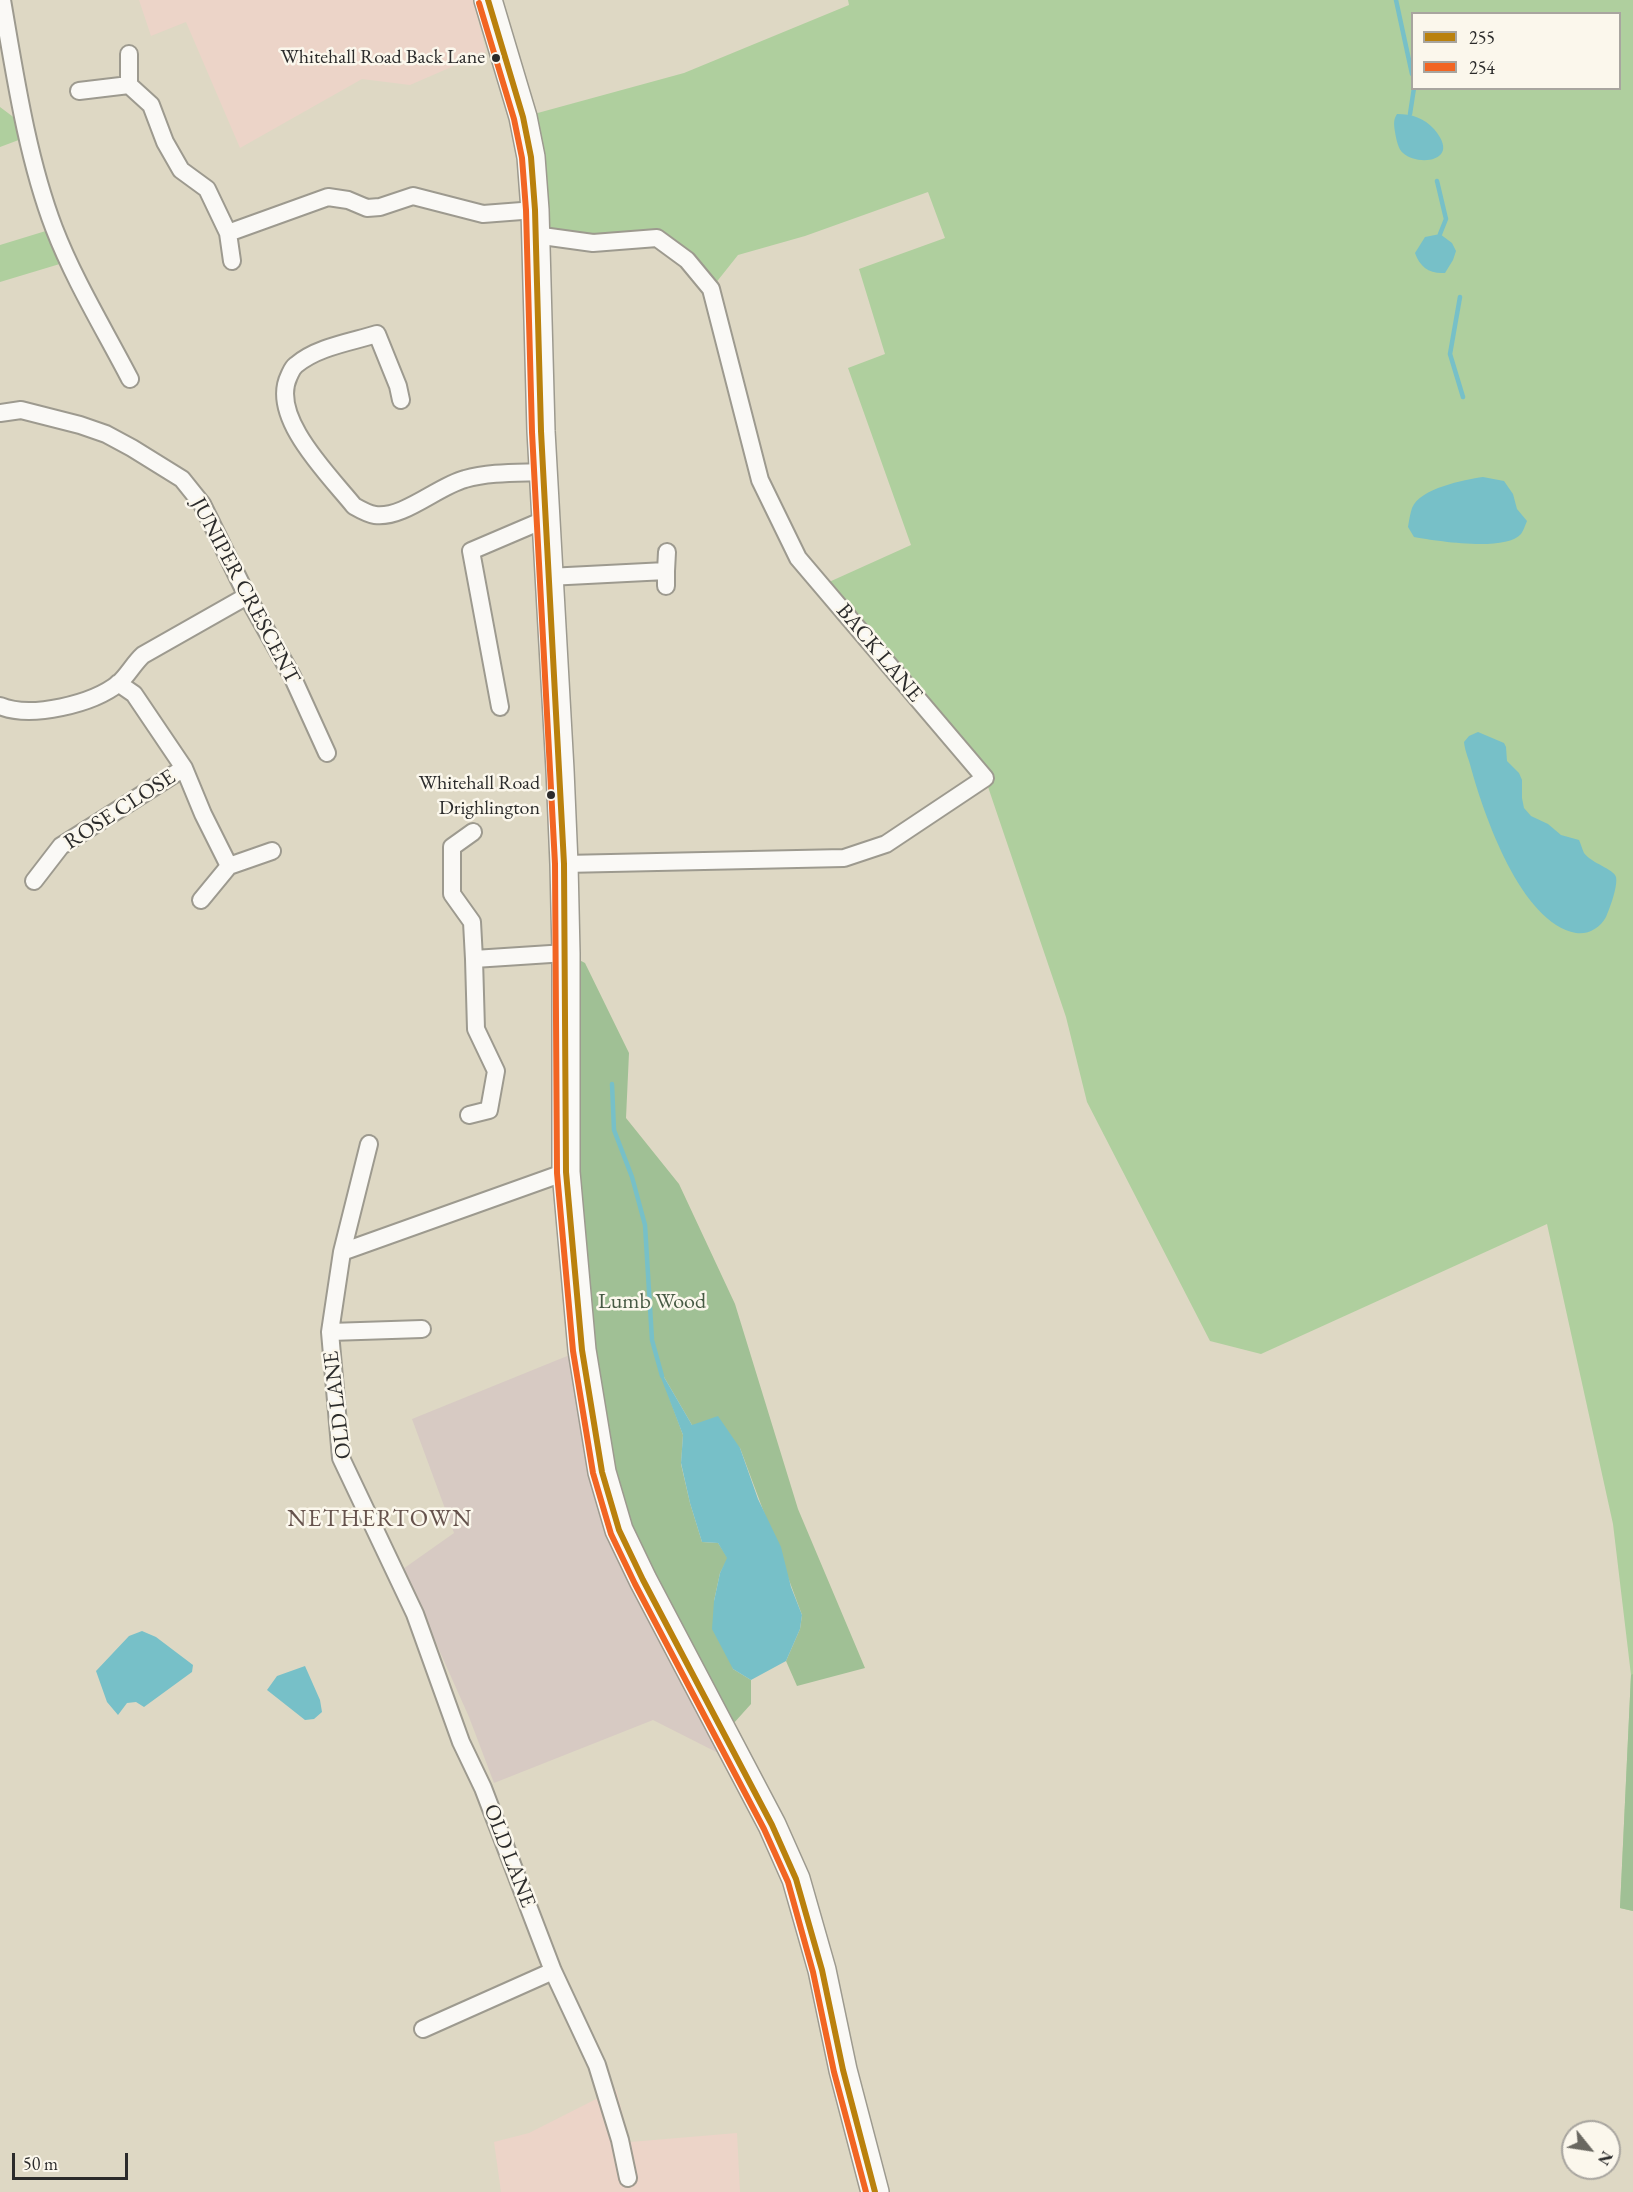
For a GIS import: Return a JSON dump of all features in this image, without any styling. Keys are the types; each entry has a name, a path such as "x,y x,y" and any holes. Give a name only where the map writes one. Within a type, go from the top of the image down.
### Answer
{"main road":[{"path":"488,0 523,117 531,157 543,472 564,864 566,1172 582,1350 602,1472 616,1521 643,1580 772,1825 796,1879 822,1970 843,2070 875,2192"}],"street":[{"path":"2,0 21,112 53,226 70,266 130,379"},
{"path":"129,54 129,85 151,105 165,142 181,170 207,189 228,233 232,261"},
{"path":"79,91 129,85"},
{"path":"228,233 328,197 348,200 367,208 381,207 413,196 483,214 535,222"},
{"name":"BACK LANE","path":"535,222 593,243 657,238 687,260 711,289 760,480 798,558 984,778 886,844 844,858 564,864"},
{"path":"400,400 399,386 377,334 313,354 294,366 287,381 284,393 296,432 354,506 362,511 373,515 396,512 463,479 486,475 543,472"},
{"name":"JUNIPER CRESCENT","path":"0,413 21,410 106,434 182,479 202,504 247,596 292,676 327,753"},
{"path":"500,707 471,551 546,519"},
{"path":"548,577 666,578 667,552"},
{"path":"0,706 25,711 52,708 91,699 118,683 143,655 247,596"},
{"path":"118,683 134,694 184,768 203,814 229,866"},
{"name":"ROSE CLOSE","path":"34,881 61,846 184,768"},
{"path":"469,1115 489,1110 496,1071 476,1029 472,922 452,894 453,847 473,832"},
{"path":"201,900 229,866 272,851"},
{"path":"474,959 566,953"},
{"name":"OLD LANE","path":"369,1144 342,1252 330,1332 341,1458 415,1614 461,1742 483,1788 553,1971 597,2065 620,2140 628,2178"},
{"path":"342,1252 566,1172"},
{"path":"330,1332 422,1329"},
{"path":"423,2029 553,1971"}],"shaded area":[{"path":"139,0 473,0 486,52 410,85 362,79 240,148 186,22 151,36"},
{"path":"582,1350 738,1763 653,1720 494,1783 469,1717 403,1569 454,1533 412,1419"},
{"path":"616,2089 630,2142 737,2133 740,2192 501,2192 494,2142 529,2133"}],"green space":[{"path":"848,0 1633,0 1633,1911 1620,1908 1631,1675 1613,1524 1547,1224 1261,1354 1210,1341 1087,1102 1066,1017 985,778 829,582 911,545 848,368 885,354 859,269 945,238 928,192 805,236 738,255 711,289 657,238 535,235 523,117 684,73 849,5"},
{"path":"0,107 20,122 24,138 0,147"},
{"path":"49,230 63,263 0,282 0,245"},
{"name":"Lumb Wood","path":"566,953 585,963 629,1053 626,1118 679,1184 735,1304 798,1509 865,1668 797,1686 786,1661 800,1629 802,1615 740,1448 692,1425 661,1375 683,1435 681,1464 702,1542 718,1543 728,1558 720,1573 714,1601 733,1669 751,1680 751,1704 724,1734 643,1580 582,1350"},
{"path":"1633,1674 1633,1911 1620,1908 1631,1675"}],"water":[{"path":"1397,114 1417,117 1430,125 1442,140 1443,149 1440,155 1434,159 1417,160 1403,153 1395,132 1394,120"},
{"path":"1440,234 1452,243 1456,251 1445,273 1426,269 1415,253 1425,237"},
{"path":"1483,477 1504,481 1513,494 1517,509 1527,521 1521,534 1501,543 1486,544 1454,543 1414,537 1408,527 1412,508 1417,501 1443,486"},
{"path":"1478,732 1504,743 1507,761 1519,773 1522,780 1524,808 1531,816 1548,824 1561,835 1579,840 1587,857 1611,871 1616,877 1610,908 1603,921 1593,930 1576,933 1556,925 1538,910 1522,889 1495,838 1465,749 1464,742 1469,736"},
{"path":"660,1375 664,1377 692,1425 718,1416 740,1448 758,1499 781,1547 791,1587 802,1615 800,1629 786,1661 751,1680 733,1669 712,1629 714,1601 720,1573 727,1558 718,1543 702,1542 681,1463 683,1435"},
{"path":"142,1631 156,1637 193,1665 192,1672 144,1707 136,1702 127,1703 118,1715 107,1702 96,1671 129,1636"},
{"path":"305,1666 320,1700 322,1712 314,1719 305,1720 267,1690 277,1676"}],"waterway":[{"path":"1396,0 1411,69"},
{"path":"1410,114 1414,90"},
{"path":"1437,181 1446,219 1440,234"},
{"path":"1460,297 1450,354 1463,397"},
{"path":"612,1084 614,1130 632,1177 645,1225 652,1340 662,1376"}],"transit line":[{"name":"255","path":"488,0 523,117 531,157 535,210 541,431 564,864 566,1172 582,1350 602,1472 619,1530 772,1825 796,1879 822,1970 843,2070 875,2192"},
{"name":"254","path":"479,3 514,119 522,158 526,210 532,432 555,864 557,1173 573,1351 593,1473 611,1534 764,1829 788,1882 813,1972 834,2072 866,2192"}],"place":[{"name":"Whitehall Road Back Lane","path":"496,58"},
{"name":"Whitehall Road Drighlington","path":"551,795"}],"district":[{"name":"NETHERTOWN","path":"380,1519"}]}
